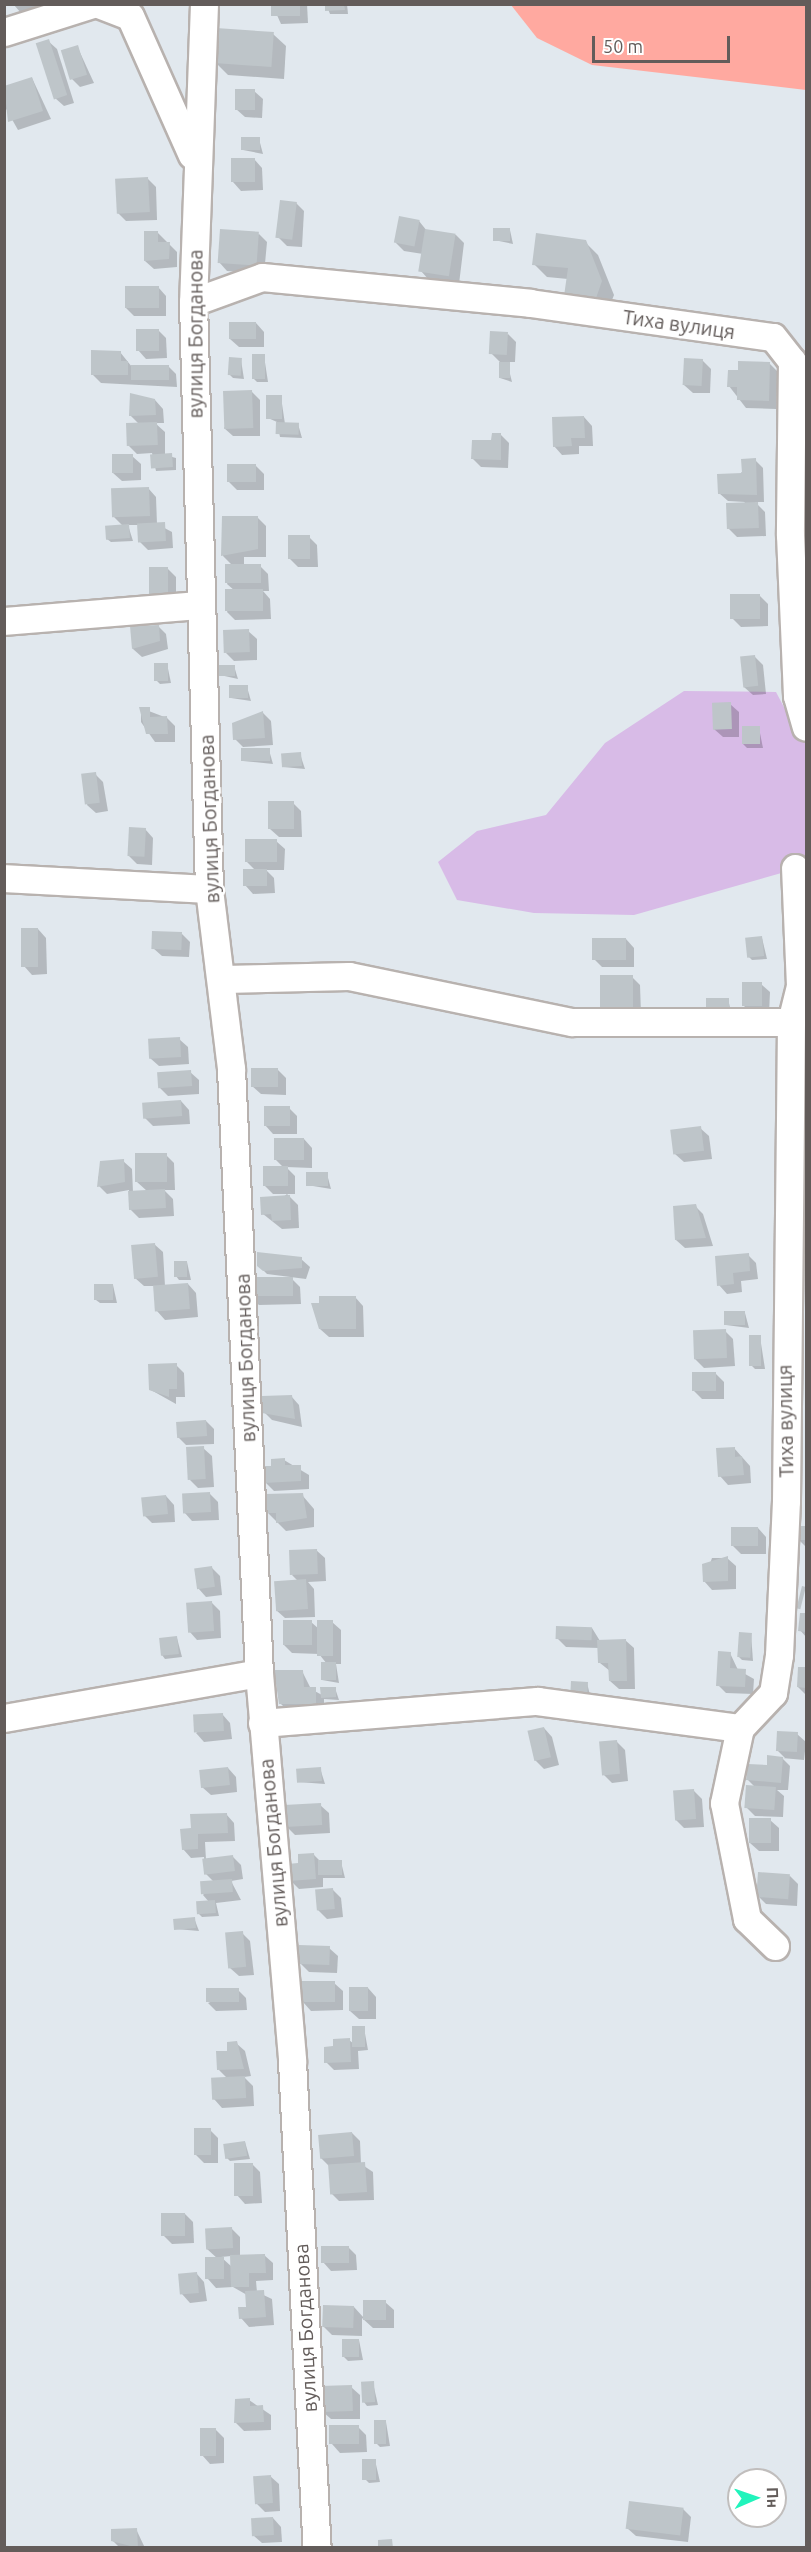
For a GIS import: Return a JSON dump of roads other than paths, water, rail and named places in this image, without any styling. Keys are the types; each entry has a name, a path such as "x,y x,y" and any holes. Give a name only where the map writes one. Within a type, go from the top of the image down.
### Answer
{"street":[{"path":"4,32 93,4"},
{"path":"98,4 130,16 196,168"},
{"name":"вулиця Богданова","path":"204,4 196,168 193,302 209,889 224,979 262,1723 292,2061 317,2547"},
{"name":"Тиха вулиця","path":"193,302 262,277 530,303 773,337 792,361 790,547 797,696 807,727"},
{"path":"4,621 200,605"},
{"name":"Тиха вулиця","path":"740,1728 772,1693 779,1655 786,1501 791,1022 800,986 795,868"},
{"path":"4,878 209,889"},
{"path":"224,979 349,976 572,1022 791,1022"},
{"path":"4,1718 259,1672"},
{"path":"262,1723 537,1701 740,1728 724,1803 747,1919 775,1946"}]}
